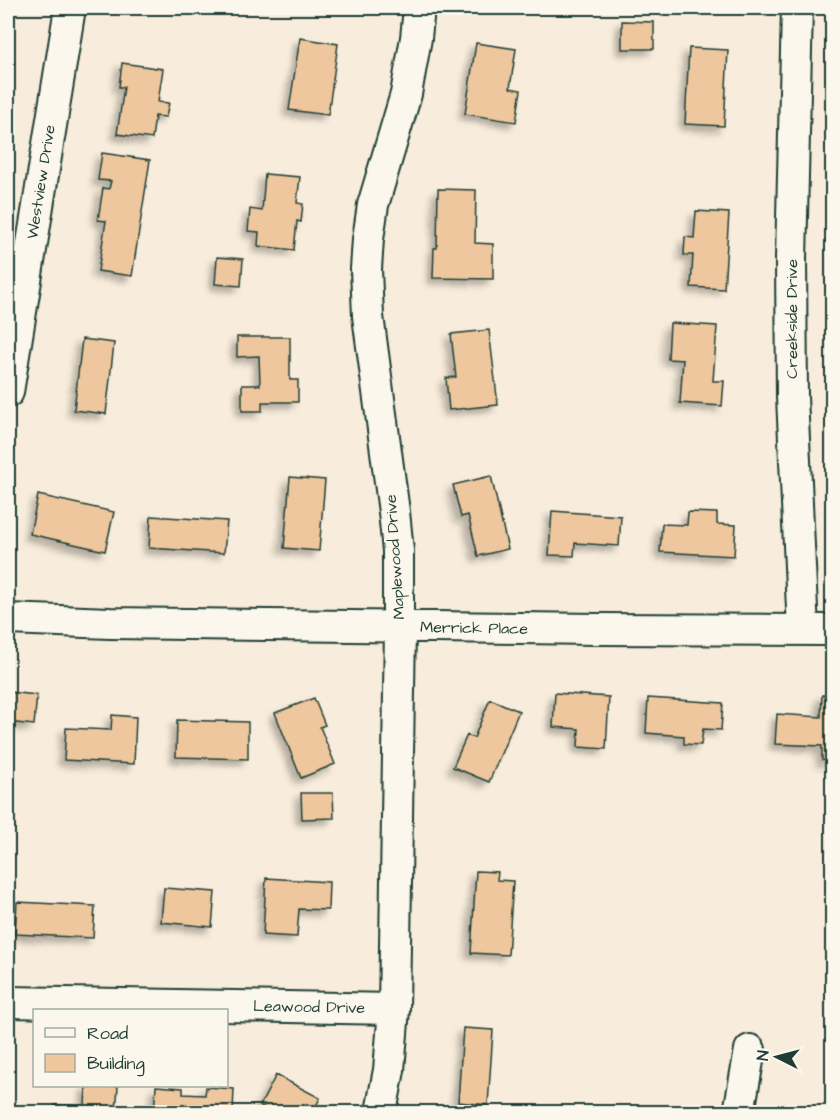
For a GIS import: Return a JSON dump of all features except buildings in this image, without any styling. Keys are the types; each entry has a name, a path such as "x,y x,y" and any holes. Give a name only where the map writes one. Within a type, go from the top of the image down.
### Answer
{"street":[{"name":"Westview Drive","path":"8,392 70,8"},
{"name":"Maplewood Drive","path":"381,1113 389,1070 394,1009 400,627 398,551 368,316 366,269 373,205 406,93 419,8"},
{"name":"Creekside Drive","path":"797,8 792,247 792,397 803,630"},
{"name":"Merrick Place","path":"8,619 110,623 609,630 832,630"},
{"name":"Leawood Drive","path":"8,1002 394,1009"},
{"path":"739,1113 750,1050"}]}
